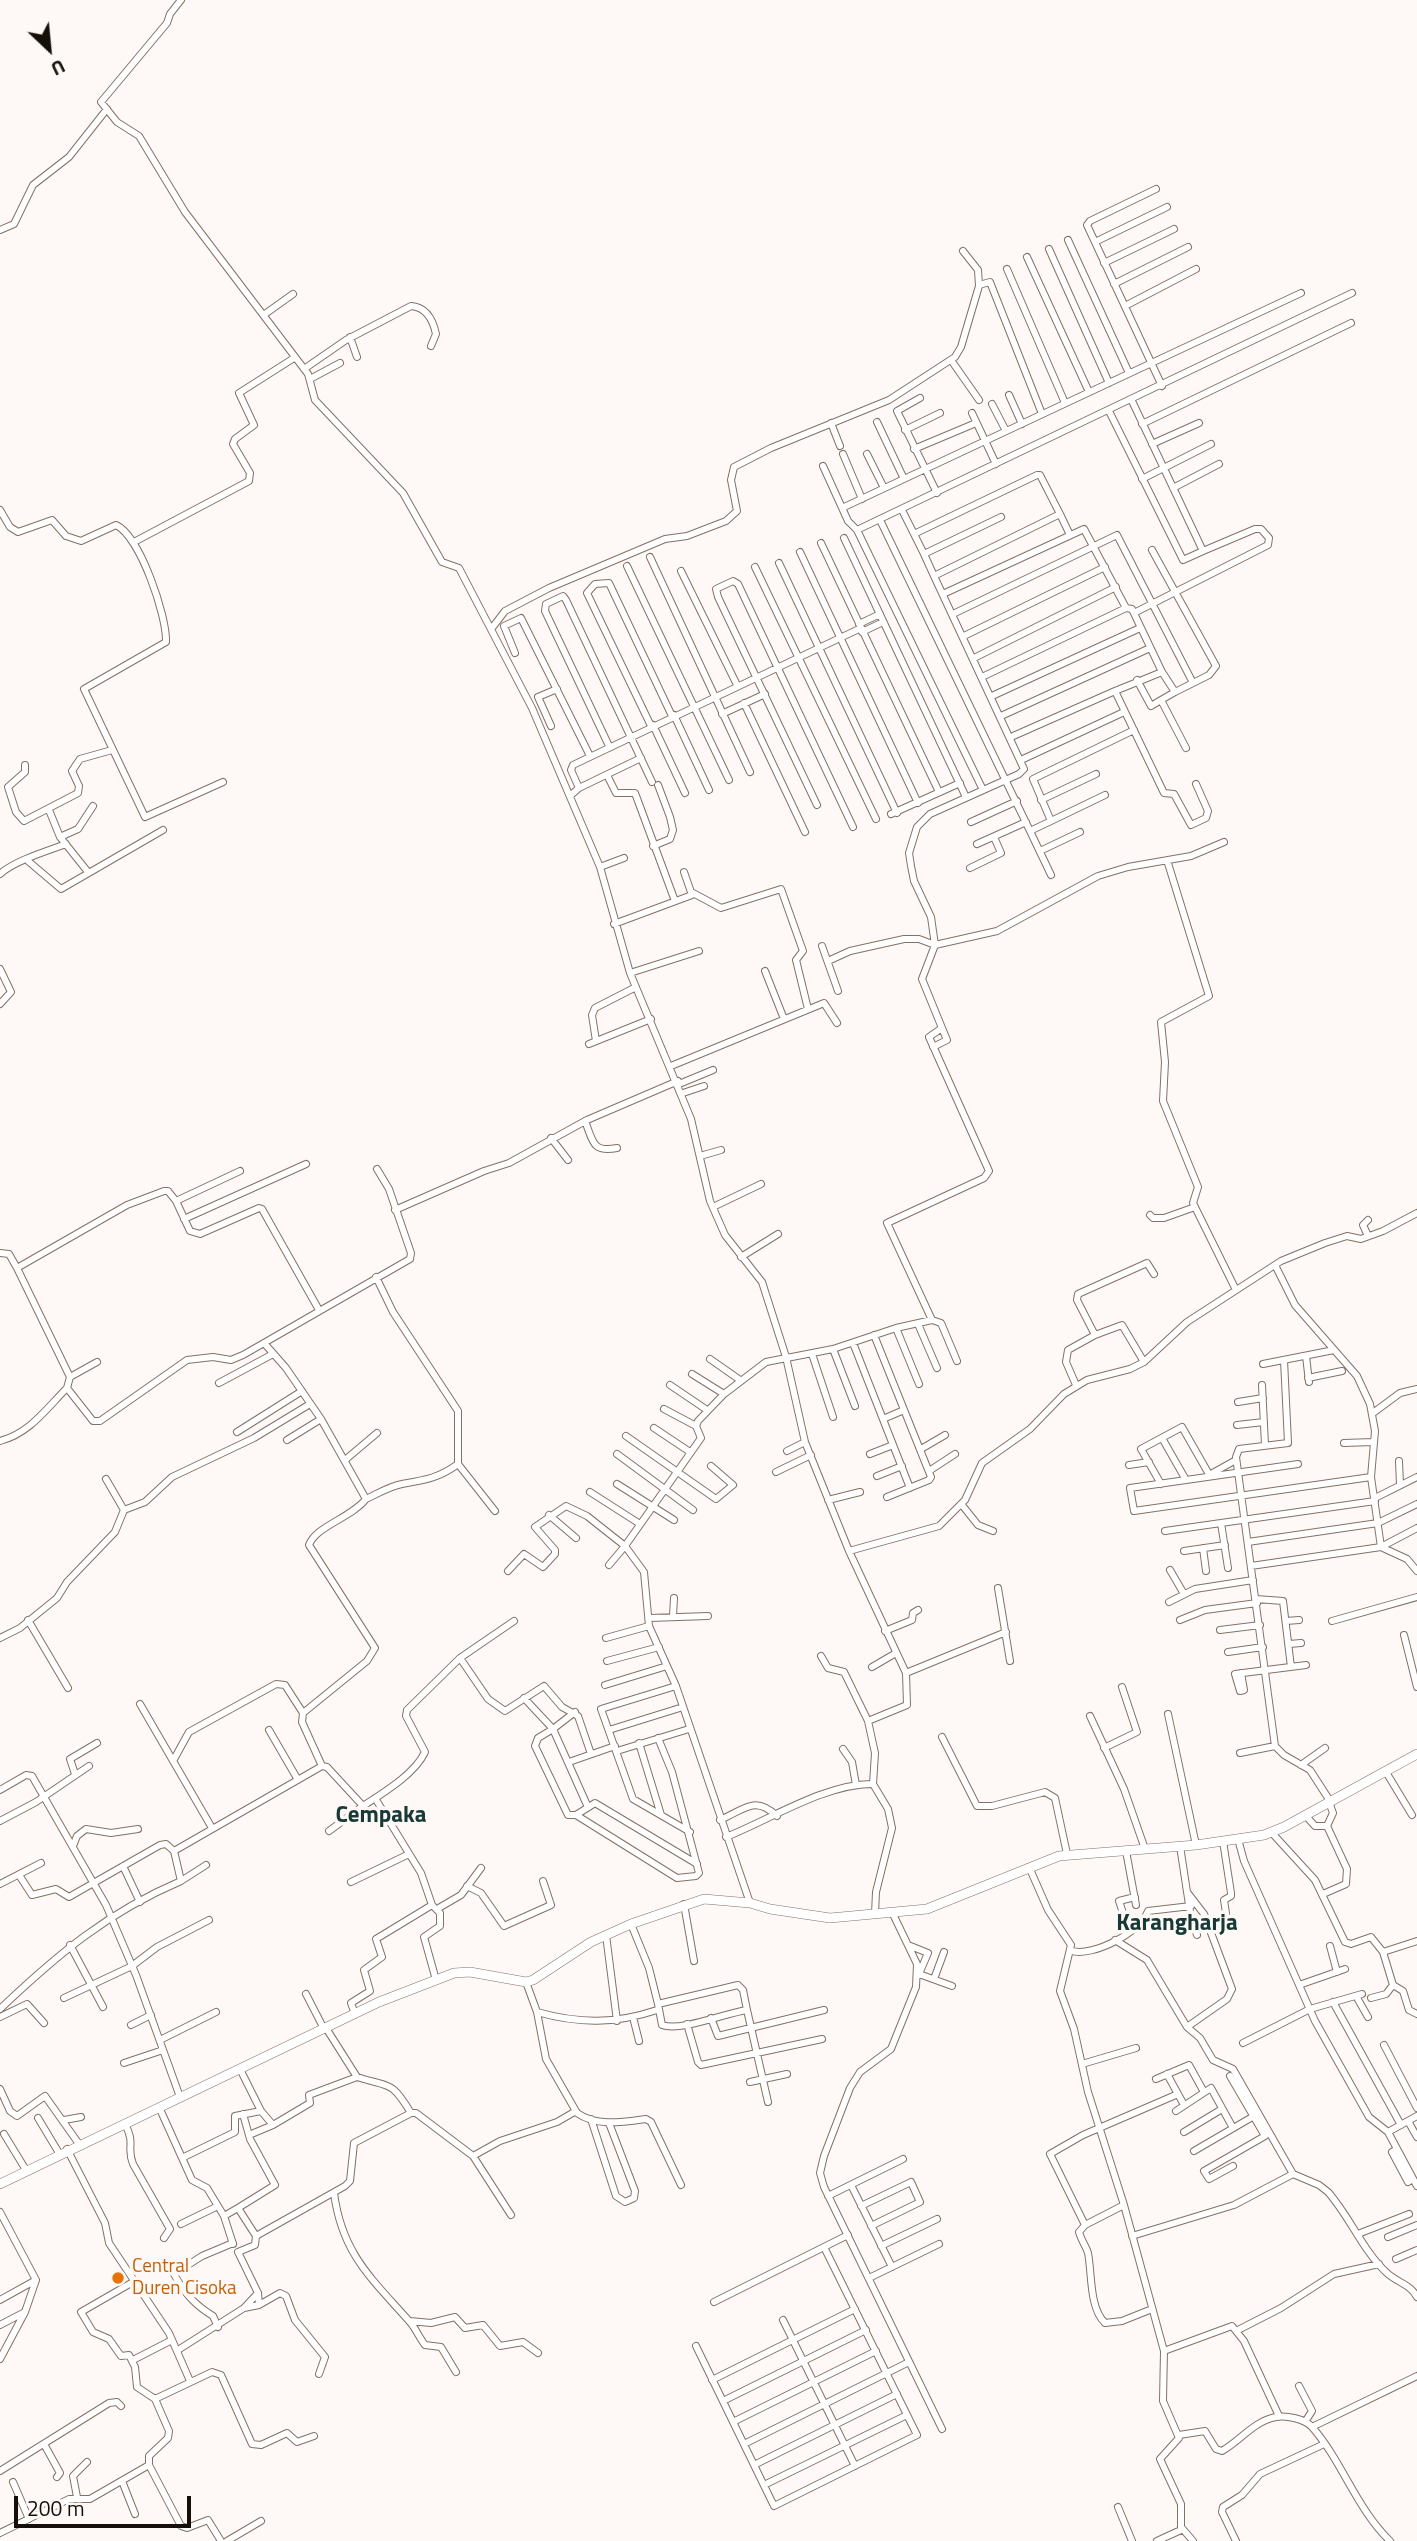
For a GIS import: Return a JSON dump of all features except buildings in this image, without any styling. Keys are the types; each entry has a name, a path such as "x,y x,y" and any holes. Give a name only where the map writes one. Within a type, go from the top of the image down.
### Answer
{"street":[{"path":"181,0 170,14 167,23 101,102 117,122 139,136 185,212 265,314 304,369 310,379 310,389 315,400 403,493 440,559 459,568 492,628 571,795 600,867 630,973 683,1093 713,1207 725,1234 762,1282 786,1357 805,1442 849,1551 906,1673 907,1704 869,1721"},
{"path":"0,230 14,224 33,185 69,157 107,109"},
{"path":"1156,189 1090,221 1087,229 1162,386"},
{"path":"1095,242 1167,207"},
{"path":"1104,263 1174,229"},
{"path":"1068,240 1129,373"},
{"path":"1114,284 1188,247"},
{"path":"1049,249 1109,383"},
{"path":"492,628 505,611 549,588 665,539 687,536 726,521 737,511 731,480 734,467 889,400 951,360 961,347 979,285 978,270 963,251"},
{"path":"1027,257 1089,392"},
{"path":"1007,269 1065,403"},
{"path":"1125,306 1196,270"},
{"path":"979,285 990,282 1042,414"},
{"path":"265,314 293,293"},
{"path":"842,508 1301,293"},
{"path":"857,530 1132,401 1352,293"},
{"path":"304,369 350,337 411,306 424,310 429,316 436,334 431,346"},
{"path":"1142,424 1351,323"},
{"path":"350,337 357,356"},
{"path":"134,542 249,481 250,473 233,444 234,439 254,425 239,393 294,358"},
{"path":"951,360 979,400"},
{"path":"310,379 340,363"},
{"path":"1009,395 1022,424"},
{"path":"920,398 897,409 937,493"},
{"path":"1132,401 1203,551"},
{"path":"992,404 1006,431"},
{"path":"1109,411 1183,560 1255,529 1261,529 1269,538 1268,545 1134,613"},
{"path":"905,430 940,413"},
{"path":"972,413 996,464"},
{"path":"877,422 904,479"},
{"path":"831,423 840,446"},
{"path":"914,449 976,423"},
{"path":"1152,444 1199,423"},
{"path":"1142,479 1211,444"},
{"path":"843,454 862,499"},
{"path":"867,454 884,488"},
{"path":"1173,488 1219,464"},
{"path":"823,466 848,521 857,530 983,790"},
{"path":"914,534 1038,474 1070,535"},
{"path":"0,510 10,527 18,532 52,520 66,536 81,541 116,525 134,542 158,603 167,641 84,689 145,817 223,782"},
{"path":"902,510 1011,737 1023,772 930,814 917,827 910,844 914,881 931,917 935,945 922,979 947,1040 933,1047"},
{"path":"934,576 1060,513"},
{"path":"924,554 1001,517"},
{"path":"880,520 1051,876"},
{"path":"943,594 1084,529 1126,608"},
{"path":"953,614 1117,535 1193,683"},
{"path":"844,538 965,794"},
{"path":"821,543 939,792"},
{"path":"1137,680 1151,705 1216,670 1152,550"},
{"path":"800,552 918,803"},
{"path":"650,557 750,772"},
{"path":"779,563 820,647 894,813 960,783"},
{"path":"627,566 729,779"},
{"path":"964,636 1105,566"},
{"path":"755,567 876,819"},
{"path":"681,571 737,685"},
{"path":"817,805 717,593 718,586 724,583 733,581 738,584 853,827"},
{"path":"685,793 587,593 595,584 609,583 709,790"},
{"path":"974,658 1116,587"},
{"path":"609,746 545,611 546,604 554,598 563,596 566,600 655,783 673,830 670,839 653,846"},
{"path":"982,677 1126,608 1132,608 1162,672 1175,692"},
{"path":"579,788 571,768 590,756 897,611"},
{"path":"515,653 504,628 521,618 590,756"},
{"path":"992,696 1140,628"},
{"path":"1001,716 1150,648"},
{"path":"1011,737 1137,680 1162,672"},
{"path":"551,726 538,698 557,689"},
{"path":"1115,691 1164,793 1174,794 1191,825 1206,818 1208,811 1196,784"},
{"path":"722,714 765,694"},
{"path":"1161,700 1186,748"},
{"path":"744,703 806,832"},
{"path":"1021,760 1124,712"},
{"path":"1051,821 1033,782 1035,777 1134,730"},
{"path":"25,765 25,772 8,787 20,820 27,821 78,793 79,786 72,771 76,763 112,750"},
{"path":"571,795 579,788 641,758"},
{"path":"1041,800 1096,774"},
{"path":"607,775 616,793 635,793 675,901"},
{"path":"1030,831 1105,795"},
{"path":"971,822 1017,801"},
{"path":"60,837 78,829 93,806"},
{"path":"48,810 60,837 88,872"},
{"path":"85,822 93,823"},
{"path":"977,845 1026,822"},
{"path":"28,861 58,889 163,830"},
{"path":"1040,851 1080,832"},
{"path":"970,867 1001,853 993,837"},
{"path":"828,961 850,951 904,939 919,939 935,945 997,931 1098,876 1191,856 1224,842"},
{"path":"0,874 10,864 28,861 66,844"},
{"path":"600,867 624,859"},
{"path":"1167,860 1209,996 1163,1019 1163,1101 1198,1187 1195,1207 1236,1290"},
{"path":"684,872 692,893 721,908 781,890 803,951 796,960 808,1009"},
{"path":"614,924 692,893"},
{"path":"822,946 838,991"},
{"path":"630,973 699,951"},
{"path":"0,969 10,990 0,1004"},
{"path":"765,971 784,1019"},
{"path":"597,1041 592,1015 595,1008 636,987"},
{"path":"671,1066 825,1003 837,1023"},
{"path":"589,1044 651,1019"},
{"path":"932,1320 887,1223 984,1178 989,1171 929,1036 942,1028"},
{"path":"395,1210 509,1163 585,1121 713,1070"},
{"path":"683,1093 704,1086"},
{"path":"585,1121 597,1147 604,1151 617,1148"},
{"path":"551,1138 568,1160"},
{"path":"700,1156 721,1150"},
{"path":"184,1219 306,1164"},
{"path":"67,1388 93,1421 100,1421 187,1360 213,1357 231,1360 411,1258 384,1175 377,1169"},
{"path":"176,1201 240,1171"},
{"path":"713,1207 761,1184"},
{"path":"17,1268 127,1205 168,1191 176,1201 190,1231 200,1234 262,1209 319,1310"},
{"path":"1150,1215 1153,1219 1164,1218 1195,1207"},
{"path":"849,1551 900,1535 933,1530 962,1505 982,1463 1030,1429 1076,1385 1143,1362 1187,1321 1275,1265 1347,1236 1361,1239 1368,1237 1417,1213"},
{"path":"1367,1220 1363,1224 1368,1237"},
{"path":"741,1257 778,1234"},
{"path":"0,1253 9,1254 17,1268 70,1377 67,1388 38,1415 28,1430 0,1441"},
{"path":"1095,1335 1076,1300 1078,1294 1147,1263 1154,1274"},
{"path":"1275,1265 1295,1305 1357,1376 1373,1413 1371,1477 1381,1547"},
{"path":"376,1277 393,1312 458,1411 458,1464 495,1511"},
{"path":"696,1426 707,1410 724,1394 766,1362 833,1349 895,1328 932,1320 942,1323 957,1361"},
{"path":"918,1324 937,1368"},
{"path":"1076,1385 1066,1362 1068,1350 1095,1335 1122,1325 1143,1362"},
{"path":"895,1328 919,1384"},
{"path":"874,1335 929,1471 929,1480 887,1497"},
{"path":"264,1343 321,1419 366,1499"},
{"path":"853,1343 910,1488"},
{"path":"833,1349 855,1406"},
{"path":"1263,1364 1334,1350"},
{"path":"219,1382 273,1354"},
{"path":"812,1354 833,1418"},
{"path":"1306,1356 1309,1380 1342,1371"},
{"path":"710,1359 740,1380"},
{"path":"1284,1360 1288,1443 1239,1449 1236,1460 1276,1746 1310,1770 1330,1801 1333,1812 1327,1826 1348,1869 1348,1879 1339,1888 1323,1894"},
{"path":"70,1377 97,1362"},
{"path":"692,1374 724,1394"},
{"path":"670,1385 707,1410"},
{"path":"1262,1385 1265,1445"},
{"path":"1373,1413 1391,1398 1417,1389"},
{"path":"237,1432 302,1391"},
{"path":"1238,1402 1263,1398"},
{"path":"0,1638 57,1598 67,1582 115,1532 124,1510 145,1502 172,1477 254,1438 310,1404"},
{"path":"609,1565 701,1437 696,1426 664,1409"},
{"path":"883,1419 904,1410"},
{"path":"287,1440 321,1419"},
{"path":"1237,1425 1264,1422"},
{"path":"1138,1463 1137,1451 1182,1427 1210,1476"},
{"path":"654,1428 690,1452"},
{"path":"345,1460 377,1433"},
{"path":"921,1449 945,1435"},
{"path":"626,1436 717,1498 733,1485 711,1466"},
{"path":"1162,1438 1186,1480"},
{"path":"787,1451 805,1442"},
{"path":"1344,1443 1373,1442"},
{"path":"870,1454 893,1445"},
{"path":"1141,1449 1161,1484"},
{"path":"617,1454 693,1510"},
{"path":"929,1471 955,1454"},
{"path":"776,1472 811,1455"},
{"path":"1210,1476 1236,1460"},
{"path":"1399,1461 1400,1485"},
{"path":"1129,1465 1149,1462"},
{"path":"303,1713 375,1650 309,1545 314,1534 358,1509 366,1499 400,1484 421,1483 443,1475 458,1464"},
{"path":"1298,1464 1130,1488 1134,1511 1371,1477"},
{"path":"877,1476 902,1466"},
{"path":"1165,1531 1375,1499 1417,1476"},
{"path":"106,1479 124,1510"},
{"path":"617,1484 674,1520"},
{"path":"590,1492 640,1524"},
{"path":"828,1500 860,1492"},
{"path":"1248,1542 1378,1523 1417,1504"},
{"path":"962,1505 978,1525 993,1531"},
{"path":"508,1571 526,1554 543,1567 555,1554 555,1550 535,1529 549,1515 566,1506 575,1507 625,1546 644,1572 649,1626 676,1686 750,1903"},
{"path":"549,1515 576,1538"},
{"path":"1222,1523 1228,1568"},
{"path":"1251,1566 1381,1547 1417,1528"},
{"path":"1184,1551 1224,1545"},
{"path":"1381,1547 1407,1559 1417,1572"},
{"path":"1203,1548 1206,1572"},
{"path":"1171,1570 1184,1594"},
{"path":"1169,1602 1195,1588 1254,1580"},
{"path":"998,1588 1010,1661"},
{"path":"1332,1621 1417,1597"},
{"path":"673,1616 674,1598"},
{"path":"1180,1620 1205,1610 1256,1600 1283,1601 1292,1667"},
{"path":"885,1631 912,1620 918,1610"},
{"path":"649,1618 708,1616"},
{"path":"28,1620 68,1688"},
{"path":"329,1831 421,1761 425,1746 406,1712 460,1658 514,1620"},
{"path":"1286,1622 1298,1620"},
{"path":"1220,1630 1260,1625"},
{"path":"606,1638 649,1626"},
{"path":"906,1673 1006,1632"},
{"path":"1404,1636 1417,1687"},
{"path":"1289,1644 1301,1643"},
{"path":"607,1661 659,1647"},
{"path":"1228,1652 1263,1647"},
{"path":"872,1667 896,1653"},
{"path":"821,1656 828,1668 844,1672 869,1721 875,1753 873,1784 888,1809 892,1828 876,1892 875,1914"},
{"path":"460,1658 481,1690 503,1711 509,1710 542,1686 562,1707 575,1713 591,1754"},
{"path":"1241,1673 1306,1665"},
{"path":"605,1685 667,1666"},
{"path":"173,1761 189,1732 275,1684 285,1685 303,1713 302,1722 322,1766"},
{"path":"676,1686 601,1709 633,1799 690,1832"},
{"path":"1104,1748 1137,1732 1122,1687"},
{"path":"524,1698 553,1729 587,1805"},
{"path":"140,1704 212,1828"},
{"path":"609,1730 683,1707"},
{"path":"575,1713 538,1738 535,1746 568,1815 576,1815 677,1878 696,1876 699,1873 690,1832 658,1738"},
{"path":"1168,1714 1196,1845"},
{"path":"1090,1716 1124,1789 1145,1849"},
{"path":"569,1762 690,1729"},
{"path":"268,1730 298,1780"},
{"path":"943,1737 977,1806 992,1806 1045,1792 1051,1794 1055,1798 1067,1854"},
{"path":"75,1774 69,1760 97,1743"},
{"path":"639,1744 661,1815"},
{"path":"1240,1753 1276,1746"},
{"path":"1301,1765 1325,1748"},
{"path":"843,1749 852,1762 856,1785"},
{"path":"0,2184 63,2151 355,2014 454,1973 470,1972 526,1982 606,1935 684,1904 714,1899 750,1903 823,1918 934,1908 1067,1854 1196,1845 1272,1833 1417,1754"},
{"path":"0,1821 44,1797 89,1766"},
{"path":"174,1851 322,1766 327,1767 363,1806"},
{"path":"1386,1772 1412,1815"},
{"path":"0,1790 28,1775 74,1846 132,1966 180,2097"},
{"path":"726,1838 818,1796 856,1785 873,1784"},
{"path":"375,1798 421,1873 441,1924 424,1937 436,1980"},
{"path":"576,1815 587,1805 595,1803 604,1806 697,1864"},
{"path":"720,1820 759,1804 766,1805 777,1816"},
{"path":"1306,1815 1315,1826 1327,1826"},
{"path":"74,1846 77,1836 86,1829 111,1833 138,1829"},
{"path":"1272,1833 1305,1867 1323,1894 1345,1942 1351,1944 1371,1937 1383,1952 1394,1985 1403,1992 1409,2010 1417,2014"},
{"path":"1238,1839 1244,1861 1310,2009 1369,2116 1388,2132 1415,2182"},
{"path":"1223,1840 1231,1893 1231,1896 1224,1900 1227,1920"},
{"path":"19,1875 32,1895 56,1888 69,1897 95,1885 160,1844 166,1844 174,1851 181,1881"},
{"path":"1180,1846 1191,1918 1197,1935"},
{"path":"1126,1851 1135,1901 1119,1901 1128,1928"},
{"path":"351,1882 410,1854"},
{"path":"0,1884 41,1863"},
{"path":"0,2009 70,1945 110,1916 181,1881 206,1865"},
{"path":"123,1866 140,1902"},
{"path":"1030,1867 1048,1910 1070,1940 1072,1951 1060,1991 1164,2351 1163,2401 1179,2435 1177,2443 1160,2459 1181,2504 1181,2527 1178,2533 1157,2541"},
{"path":"355,2014 351,2003 370,1992 364,1969 382,1958 376,1939 461,1895 481,1868"},
{"path":"467,1886 481,1893 504,1926 551,1905 544,1881"},
{"path":"1186,2027 1227,1998 1232,1989 1204,1914 1187,1892"},
{"path":"684,1904 694,1961"},
{"path":"1072,1951 1086,1954 1115,1940 1145,1920 1148,1911 1191,1906"},
{"path":"892,1912 919,1973 952,1986"},
{"path":"64,1998 132,1966 157,1947 209,1920"},
{"path":"631,1924 649,1968 665,2027 747,2010"},
{"path":"606,1935 617,2021"},
{"path":"1115,1940 1147,1960 1186,2027 1200,2038 1213,2060 1233,2069 1293,2174 1328,2192 1379,2264 1392,2277 1413,2289 1417,2297"},
{"path":"1383,1952 1417,1941"},
{"path":"70,1945 103,2007"},
{"path":"908,1945 928,1952 891,2049 860,2073 850,2088 820,2173 828,2196 942,2429"},
{"path":"1330,1947 1337,1972"},
{"path":"934,1979 944,1952"},
{"path":"1298,1985 1345,1969"},
{"path":"526,1982 537,2012 546,2059 576,2111 591,2119 609,2123 646,2119 651,2122 681,2185"},
{"path":"537,2012 570,2021 617,2021 738,1985 743,1990 768,2102"},
{"path":"1371,1998 1386,1994 1394,1985"},
{"path":"306,1994 325,2029 357,2077"},
{"path":"1243,2043 1310,2009 1359,1995 1368,2017"},
{"path":"1333,2002 1404,2123 1417,2137"},
{"path":"0,2017 27,2004 44,2022"},
{"path":"711,2018 718,2036 824,2010"},
{"path":"160,2040 216,2012"},
{"path":"131,2025 151,2015"},
{"path":"633,2017 639,2041"},
{"path":"687,2024 701,2065 822,2039"},
{"path":"1384,2045 1417,2108"},
{"path":"1082,2064 1136,2048"},
{"path":"124,2063 163,2050"},
{"path":"1156,2079 1189,2065 1204,2092"},
{"path":"240,2069 261,2110 273,2125"},
{"path":"750,2082 787,2074"},
{"path":"1167,2074 1184,2105"},
{"path":"1228,2157 1235,2169 1209,2179 1204,2171 1228,2157 1265,2136 1230,2076"},
{"path":"249,2135 273,2125 310,2103 309,2095 357,2077 389,2084 398,2092 411,2113"},
{"path":"1176,2111 1211,2088 1233,2128"},
{"path":"0,2089 15,2115 45,2096 79,2144"},
{"path":"1086,2225 1050,2154 1099,2128 1178,2094"},
{"path":"159,2108 184,2157 192,2180 207,2188 218,2206 258,2293 259,2305"},
{"path":"1184,2132 1222,2109"},
{"path":"184,2157 234,2133 234,2116 261,2110"},
{"path":"473,2156 500,2141 557,2122 576,2111"},
{"path":"257,2236 334,2193 350,2181 354,2143 411,2113 416,2113 473,2156 511,2215"},
{"path":"223,2216 275,2185 249,2135 243,2114"},
{"path":"1194,2151 1254,2116"},
{"path":"1388,2132 1417,2116"},
{"path":"64,2120 81,2117"},
{"path":"38,2118 63,2151 105,2223 109,2243 178,2350 190,2381"},
{"path":"591,2119 616,2196 625,2203 634,2198 635,2191 609,2123"},
{"path":"125,2124 133,2140 130,2152 133,2164 170,2229 164,2238"},
{"path":"4,2134 26,2170"},
{"path":"828,2196 903,2159"},
{"path":"1132,2236 1234,2205 1293,2174"},
{"path":"862,2206 911,2182 920,2202 872,2226"},
{"path":"851,2185 892,2267"},
{"path":"334,2193 340,2226 351,2254 410,2321 425,2345 441,2347 456,2372"},
{"path":"1124,2205 1086,2225 1080,2236 1088,2254 1088,2277 1105,2323 1122,2321 1152,2309"},
{"path":"181,2224 218,2206"},
{"path":"238,2208 257,2236 255,2245 238,2252"},
{"path":"0,2212 34,2271 36,2280 25,2312 0,2359"},
{"path":"1358,2234 1409,2214"},
{"path":"881,2246 937,2219"},
{"path":"1388,2237 1417,2225"},
{"path":"713,2302 848,2235"},
{"path":"218,2327 213,2316 201,2311 184,2292 174,2274 202,2256 233,2243"},
{"path":"869,2278 939,2244"},
{"path":"696,2346 774,2506 917,2435 824,2247"},
{"path":"1396,2259 1417,2250"},
{"path":"1164,2351 1228,2327 1238,2330 1281,2308 1334,2274 1379,2264"},
{"path":"0,2300 36,2280"},
{"path":"133,2282 81,2312 94,2333 105,2336 120,2356 128,2355 133,2360 137,2387 145,2395 155,2399 169,2431 168,2438 149,2456 149,2465 181,2526 187,2528 208,2519 221,2541"},
{"path":"178,2350 218,2327 244,2308 258,2293"},
{"path":"244,2308 259,2305 280,2293 285,2295 295,2320 325,2357 319,2374"},
{"path":"712,2380 855,2309"},
{"path":"0,2325 25,2312"},
{"path":"410,2321 431,2323 455,2317 465,2328 483,2325 500,2346 523,2342 538,2353"},
{"path":"783,2320 855,2466"},
{"path":"723,2401 866,2330"},
{"path":"1238,2330 1279,2416"},
{"path":"133,2360 172,2340"},
{"path":"733,2422 876,2351"},
{"path":"744,2444 909,2362"},
{"path":"155,2399 212,2372 221,2375 252,2444 261,2445 286,2433 298,2442 314,2436"},
{"path":"1312,2427 1417,2376"},
{"path":"1299,2386 1312,2409 1305,2422"},
{"path":"754,2465 897,2394"},
{"path":"0,2471 109,2403 117,2402 121,2406"},
{"path":"764,2486 907,2415"},
{"path":"1179,2435 1205,2431 1216,2449 1222,2451 1250,2428 1279,2416 1305,2422 1312,2427 1322,2445 1328,2448 1373,2525 1390,2541"},
{"path":"44,2444 60,2473 57,2477"},
{"path":"1236,2541 1222,2512 1223,2507 1242,2495 1260,2474 1322,2445"},
{"path":"76,2497 73,2476 87,2462"},
{"path":"0,2533 76,2497 90,2499 149,2465"},
{"path":"122,2481 135,2514"},
{"path":"13,2482 29,2519"},
{"path":"1118,2507 1132,2541"},
{"path":"227,2541 261,2521"},
{"path":"1181,2527 1193,2541"}],"place":[{"name":"Central Duren Cisoka","path":"118,2278"}],"district":[{"name":"Cempaka","path":"381,1816"},
{"name":"Karangharja","path":"1177,1924"}]}
